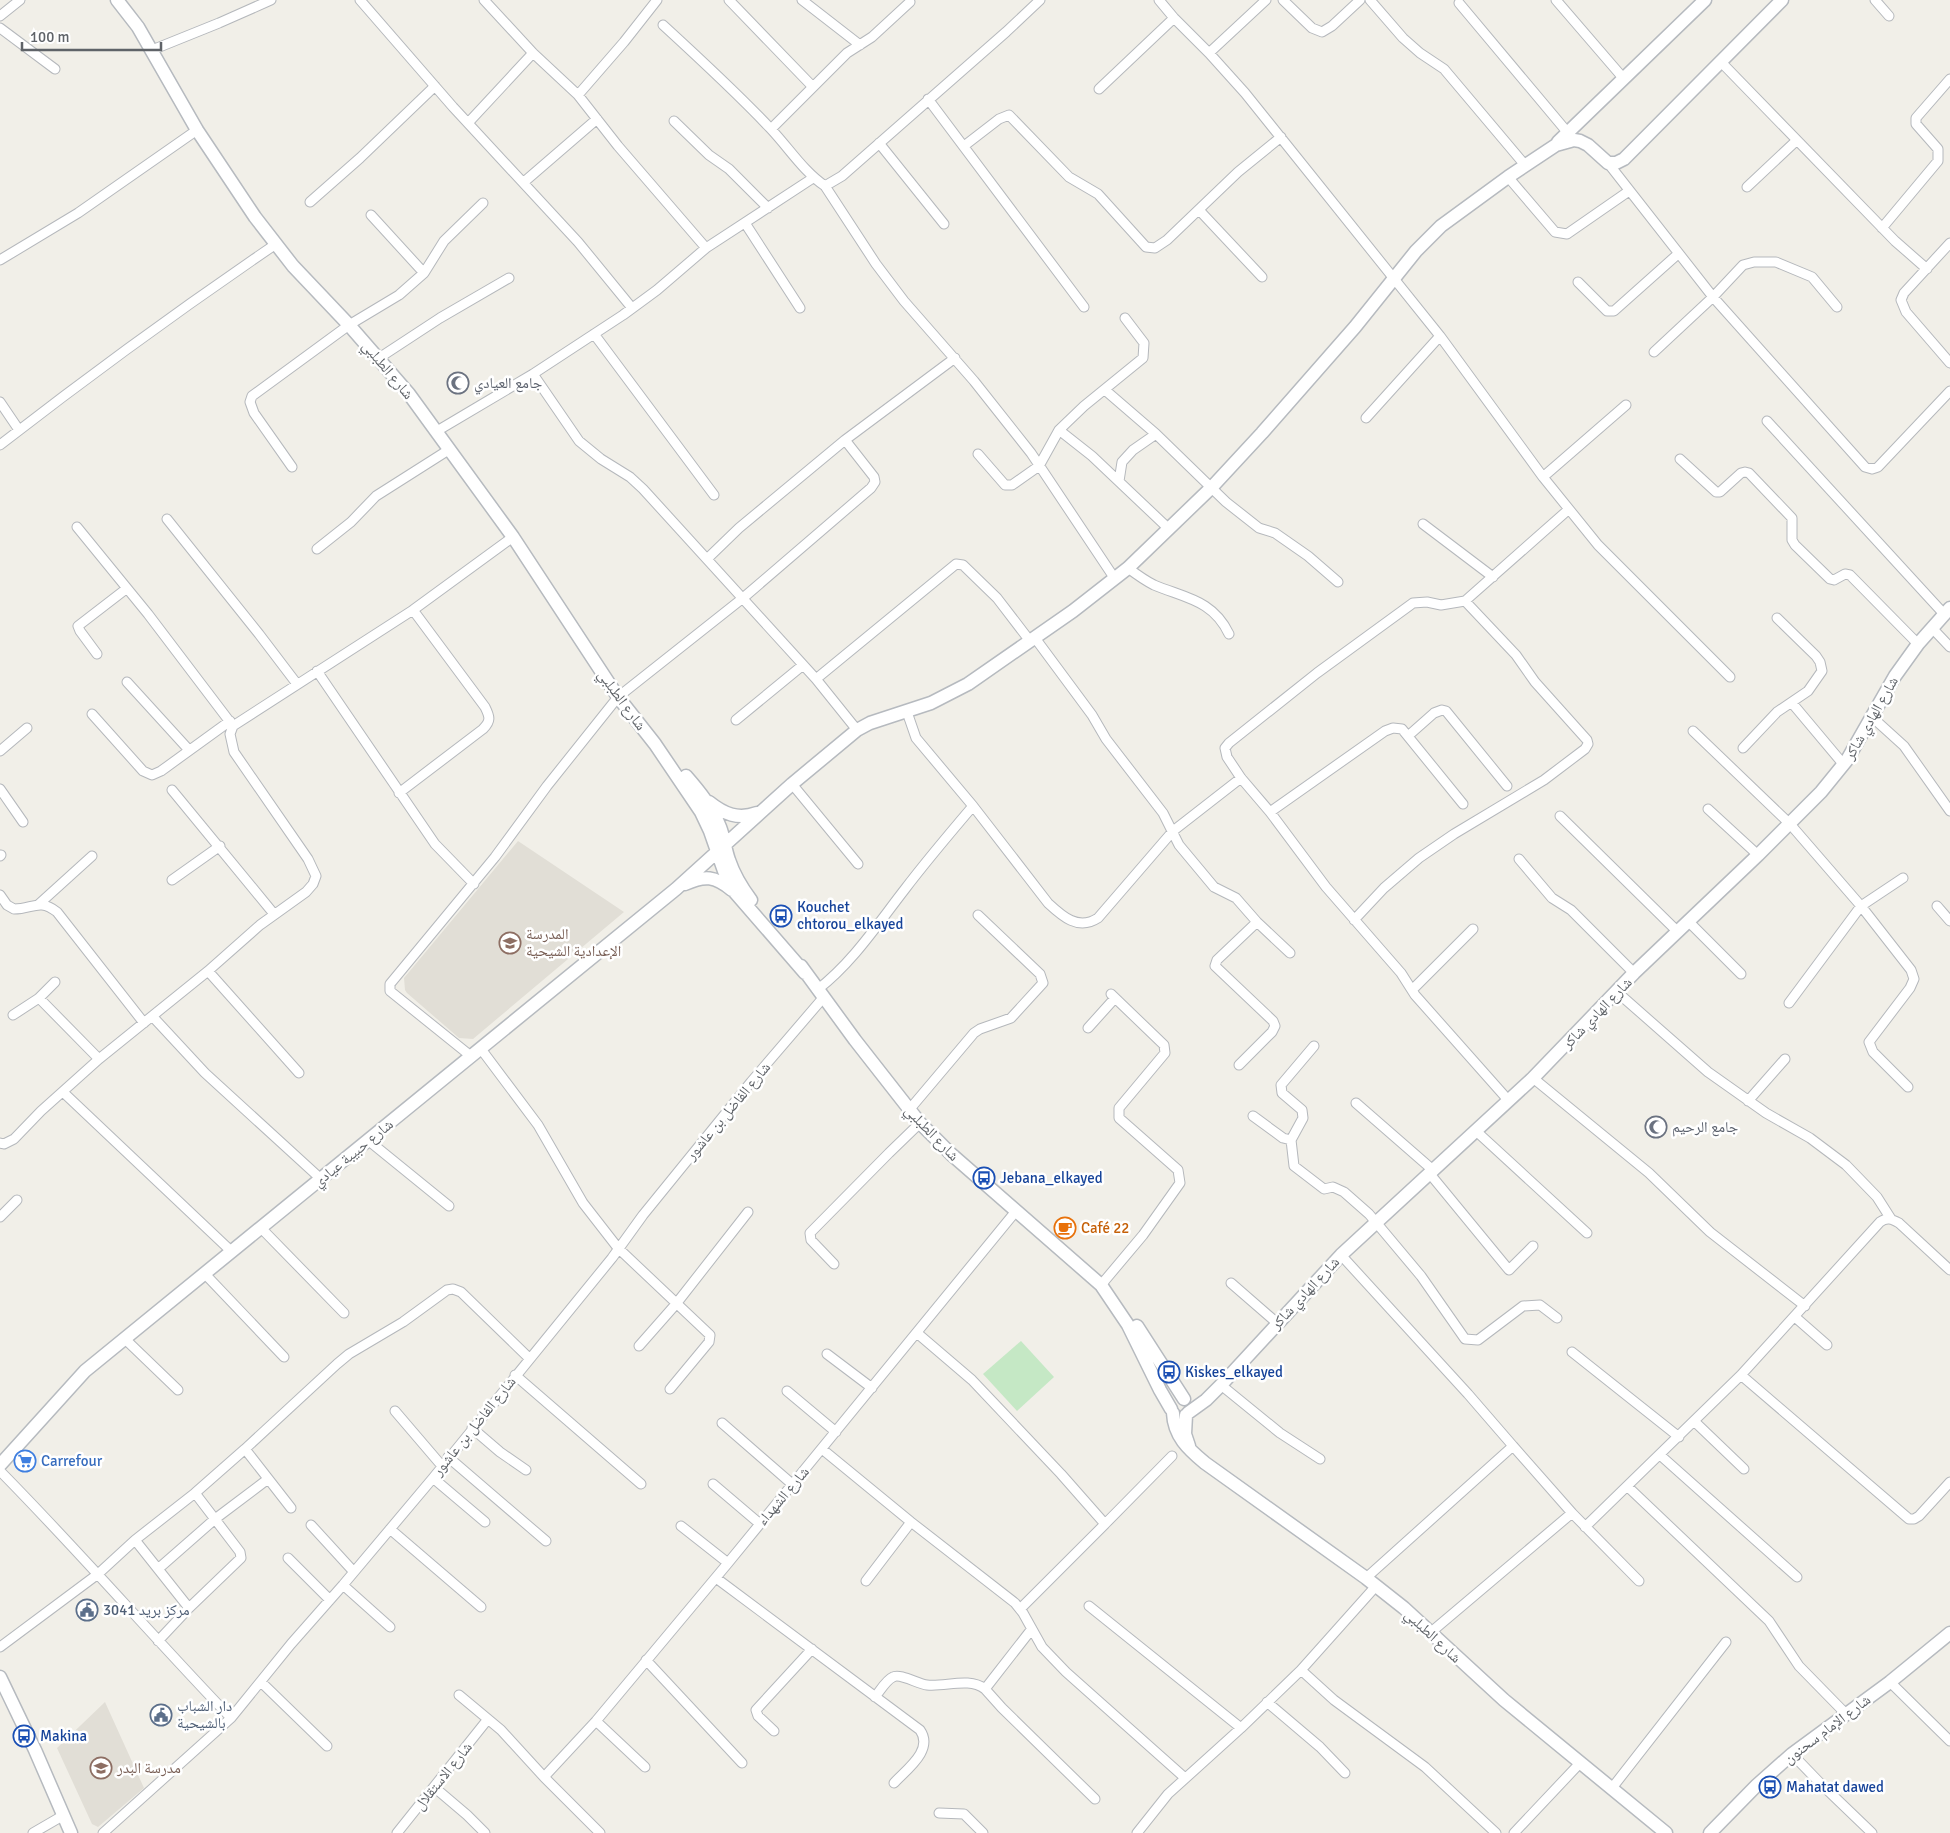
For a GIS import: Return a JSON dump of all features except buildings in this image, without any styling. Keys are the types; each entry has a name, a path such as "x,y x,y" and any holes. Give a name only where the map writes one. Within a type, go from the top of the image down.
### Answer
{"street":[{"path":"0,16 20,0"},
{"name":"شارع الطبلبي","path":"117,0 138,27 197,130 236,189 293,266 379,358 409,394 450,449 512,537 618,697 654,744 701,812 742,886 788,945 820,994 909,1110 950,1154 1119,1302 1131,1318 1182,1408 1176,1433 1191,1451 1220,1474 1366,1578 1404,1608 1504,1700 1666,1833"},
{"path":"152,50 271,0"},
{"path":"360,0 468,123 578,242 632,308"},
{"path":"484,0 533,53 578,96 706,248"},
{"path":"578,96 657,0"},
{"path":"729,0 813,87"},
{"path":"802,0 860,46"},
{"path":"825,186 842,176 1040,0"},
{"path":"1159,0 1245,93 1281,137 1440,336 1568,510 1606,555 1730,677"},
{"path":"1209,53 1266,0"},
{"path":"1283,0 1312,28 1322,32 1332,26 1360,0"},
{"path":"1370,0 1403,38 1444,70 1525,165"},
{"path":"1556,0 1624,79"},
{"path":"1608,163 1616,164 1631,153 1782,0"},
{"path":"1875,0 1889,16"},
{"path":"1556,145 1703,1"},
{"path":"770,129 847,53 872,37 910,2"},
{"path":"1459,4 1568,133"},
{"path":"1099,89 1174,18"},
{"path":"663,25 708,66 770,129 813,178 825,186 876,264 904,301 955,358 1031,453 1115,579"},
{"path":"0,28 55,69"},
{"path":"468,123 533,53"},
{"path":"1720,61 1882,228 1927,269"},
{"path":"1882,228 1938,161 1938,149 1916,124 1916,118 1950,80"},
{"path":"310,202 360,158 435,86"},
{"path":"928,99 1084,308"},
{"path":"964,146 999,119 1009,115 1069,177 1098,194 1146,247 1155,248 1167,240 1238,172 1281,137"},
{"path":"524,182 596,119"},
{"path":"674,121 709,155 729,169 768,208"},
{"path":"0,260 78,213 197,130"},
{"path":"1556,145 1574,140 1580,141 1588,145 1608,163 1713,297 1865,467 1872,469 1878,467 1950,391"},
{"path":"1748,187 1796,141"},
{"path":"879,143 944,224"},
{"name":"شارع حبيبة عيادي","path":"0,1465 85,1371 676,889 792,784 857,730 870,723 936,701 968,684 1128,568 1212,488 1355,327 1416,251 1441,226 1525,165 1556,145"},
{"path":"1508,177 1555,232 1567,234 1629,191"},
{"path":"436,431 533,374 594,334 657,290 706,248 813,178"},
{"path":"292,467 251,408 252,396 349,325 399,295 424,273 444,241 483,203"},
{"path":"1199,210 1262,277"},
{"path":"371,215 424,273"},
{"path":"745,223 800,308"},
{"path":"0,445 199,297 276,244"},
{"path":"1950,244 1904,293 1901,300 1906,312 1950,363"},
{"path":"1578,282 1607,311 1614,310 1678,254"},
{"path":"1654,352 1713,297 1743,265 1754,262 1776,262 1812,277 1837,307"},
{"path":"379,358 440,318 509,278"},
{"path":"978,454 1008,486 1039,466 1059,430 1144,358 1144,343 1125,318"},
{"path":"594,334 714,495"},
{"path":"1366,418 1440,336"},
{"path":"708,558 740,528 844,440 955,358"},
{"path":"533,374 586,449 630,477 643,489 687,538 708,558 816,679 857,730"},
{"path":"1105,390 1156,434 1226,502 1259,528 1276,533 1308,556 1338,582"},
{"path":"0,402 19,430"},
{"path":"1542,477 1626,405"},
{"path":"1767,421 1947,611"},
{"path":"1059,430 1119,480 1169,529"},
{"path":"1119,480 1122,462 1133,450 1156,434"},
{"path":"670,1389 709,1342 710,1338 618,1248 583,1203 538,1125 476,1053 390,991 390,984 474,884 547,786 618,697 742,598 873,486 875,479 871,471 844,440"},
{"path":"317,549 351,522 376,496 450,449"},
{"path":"1680,459 1716,492 1720,492 1741,473 1749,473 1791,517 1792,540 1795,545 1830,579 1834,580 1845,574 1850,575 1918,644"},
{"path":"1509,1101 1412,990 1402,973 1326,887 1270,812 1240,778 1227,756 1225,748 1310,679 1414,603 1427,602 1441,605 1465,601 1568,510"},
{"path":"167,519 260,634 297,684"},
{"path":"1423,524 1493,577"},
{"path":"0,1144 14,1139 41,1111 64,1093 99,1060 274,914 306,892 313,884 316,876 308,859 234,752 230,734 232,723 76,527"},
{"path":"92,714 143,772 152,775 413,610 512,537"},
{"path":"816,679 956,564 963,565 997,598 1092,715 1106,739 1163,813 1179,845 1214,887 1236,898 1257,922 1290,953"},
{"path":"1128,568 1154,585 1200,602 1208,607 1216,613 1229,634"},
{"path":"97,654 78,626 126,588"},
{"path":"1354,920 1384,888 1419,858 1454,834 1544,780 1585,749 1588,744 1588,740 1535,682 1516,655 1465,601"},
{"path":"399,793 483,729 490,717 485,707 413,610"},
{"name":"شارع الهادي شاكر","path":"1217,1389 1341,1255 1533,1078 1634,973 1758,856 1821,792 1844,765 1895,676 1918,644 1947,611"},
{"path":"1744,748 1777,712 1808,691 1822,671 1816,656 1777,618"},
{"path":"1932,629 1950,647"},
{"path":"736,720 803,665"},
{"path":"317,671 435,844 474,884"},
{"path":"126,682 189,750"},
{"path":"1792,703 1844,765"},
{"path":"1408,736 1434,713 1442,710 1446,711 1507,786"},
{"path":"907,712 916,738 973,806 1048,903 1062,916 1073,922 1083,924 1098,918 1173,831 1240,778"},
{"path":"1872,717 1904,746 1950,811"},
{"path":"0,751 27,728"},
{"path":"1270,812 1385,731 1393,728 1402,729 1463,804"},
{"path":"1693,731 1790,824 1861,906 1914,975 1910,988 1869,1042 1873,1052 1908,1087"},
{"name":"شارع الطبلبي","path":"654,744 674,762 705,799 721,828 720,848 729,882 737,894 805,972"},
{"path":"792,784 858,864"},
{"path":"0,788 23,822"},
{"path":"172,790 274,914"},
{"path":"705,799 718,809 732,816 752,815 766,808"},
{"name":"شارع الفاضل بن عاشور","path":"103,1833 232,1718 291,1644 343,1586 433,1478 448,1457 612,1258 820,994 872,934 915,876 973,806"},
{"path":"1708,809 1758,856"},
{"path":"1560,816 1678,932"},
{"path":"172,880 220,846"},
{"path":"38,904 92,856"},
{"path":"1519,859 1552,898 1571,910 1634,973"},
{"path":"676,889 704,878 723,882 737,894"},
{"path":"1789,1002 1861,906 1903,878"},
{"path":"1,897 14,909 38,904 49,906 64,920 144,1023"},
{"path":"1937,906 1950,921"},
{"path":"909,1110 974,1033 1011,1018 1043,983 1040,974 978,915"},
{"path":"1239,1065 1272,1032 1275,1026 1273,1021 1215,966 1217,960 1257,922"},
{"path":"1689,922 1741,974"},
{"path":"1412,990 1473,929"},
{"path":"208,971 299,1073"},
{"path":"13,1015 39,998 55,982"},
{"path":"1617,992 1691,1058 1748,1100 1776,1119 1810,1138 1840,1160 1868,1187 1891,1219"},
{"path":"1088,1028 1113,996 1164,1045 1165,1053 1119,1108 1119,1118 1178,1170 1180,1183 1103,1288"},
{"path":"39,998 99,1060"},
{"path":"152,1016 205,1073 321,1179"},
{"path":"1314,1046 1281,1085 1282,1093 1302,1110 1303,1118 1291,1140 1294,1166 1324,1189 1333,1187 1344,1192 1369,1214 1421,1276 1466,1338 1478,1340 1523,1306 1540,1305 1557,1318"},
{"path":"1748,1100 1785,1059"},
{"path":"1533,1078 1649,1173 1710,1232 1804,1306"},
{"path":"64,1093 231,1251"},
{"path":"1356,1103 1432,1172 1509,1270 1534,1246"},
{"path":"1253,1116 1283,1138 1291,1140"},
{"path":"834,1264 811,1240 810,1233 920,1123"},
{"path":"1476,1131 1587,1233"},
{"path":"368,1141 449,1206"},
{"path":"0,1217 17,1200"},
{"name":"شارع الشهداء","path":"544,1777 596,1721 716,1578 1016,1211"},
{"path":"639,1346 676,1304 748,1212"},
{"path":"1586,1527 1741,1375 1875,1226 1885,1219 1891,1219 1899,1223 1950,1270"},
{"path":"261,1228 344,1313"},
{"path":"1341,1255 1468,1394 1572,1513 1639,1581"},
{"path":"204,1273 284,1357"},
{"path":"1231,1283 1277,1323"},
{"path":"0,1647 98,1574 135,1540 195,1493 349,1354 389,1331 447,1290 453,1289 461,1292 529,1358"},
{"path":"1795,1317 1828,1345"},
{"path":"917,1333 972,1380 1061,1474 1105,1524"},
{"path":"125,1339 178,1390"},
{"path":"1572,1352 1679,1437"},
{"path":"827,1354 872,1388"},
{"path":"1741,1375 1910,1519 1919,1516 1950,1482"},
{"path":"515,1376 640,1484"},
{"path":"1182,1408 1217,1389 1320,1459"},
{"path":"787,1391 836,1432"},
{"path":"394,1412 442,1466"},
{"path":"722,1422 792,1484"},
{"path":"1695,1422 1744,1468"},
{"path":"472,1428 500,1452 526,1470"},
{"path":"1366,1578 1513,1446"},
{"path":"245,1449 291,1508"},
{"path":"822,1449 1020,1609 1042,1647 1066,1672 1184,1778"},
{"path":"1660,1455 1797,1577"},
{"path":"1020,1609 1172,1456"},
{"path":"448,1457 546,1540"},
{"path":"0,1472 232,1718"},
{"path":"433,1478 485,1522"},
{"path":"158,1569 215,1520 268,1480"},
{"path":"713,1484 760,1524"},
{"path":"1627,1486 1769,1621 1799,1666 1846,1714"},
{"path":"158,1641 241,1558 240,1552 195,1493"},
{"path":"1430,1633 1572,1513"},
{"path":"866,1581 912,1522"},
{"path":"311,1526 354,1572"},
{"path":"681,1526 728,1563"},
{"path":"390,1529 480,1607"},
{"path":"135,1540 189,1608"},
{"path":"288,1558 330,1600"},
{"path":"716,1578 920,1730 925,1739 924,1750 894,1783"},
{"path":"343,1586 390,1627"},
{"path":"1137,1833 1168,1794 1241,1728 1300,1670 1376,1586"},
{"path":"1089,1606 1241,1728"},
{"path":"985,1689 1031,1630"},
{"name":"شارع الإمام سحنون","path":"1710,1833 1757,1785 1792,1754 1890,1682 1950,1633"},
{"path":"1612,1788 1726,1642"},
{"path":"774,1731 758,1716 756,1710 812,1649"},
{"path":"646,1660 742,1763"},
{"path":"1300,1670 1334,1700 1425,1766 1496,1833"},
{"path":"875,1697 894,1676 900,1675 914,1682 928,1685 978,1684 1095,1800"},
{"path":"0,1677 71,1833"},
{"path":"262,1682 327,1746"},
{"path":"1890,1682 1950,1741"},
{"path":"459,1694 488,1719 600,1833"},
{"path":"1267,1702 1320,1747 1345,1772"},
{"name":"شارع الاستقلال","path":"397,1833 488,1719"},
{"path":"596,1721 645,1767"},
{"path":"1792,1754 1872,1833"},
{"path":"1514,1833 1581,1762"},
{"path":"434,1787 485,1833"},
{"path":"939,1813 964,1814 984,1833"},
{"path":"33,1833 64,1815"}],"shaded area":[{"name":"المدرسة الإعدادية الشيحية","path":"518,841 624,912 473,1039 459,1038 407,993 404,978"},
{"name":"مدرسة البدر","path":"105,1702 144,1788 98,1827 92,1824 57,1748"}],"green space":[{"path":"1021,1341 1054,1377 1017,1411 983,1374"}],"place":[{"name":"جامع العيادي","path":"458,383"},
{"name":"Kouchet chtorou_elkayed","path":"781,916"},
{"name":"المدرسة الإعدادية الشيحية","path":"510,943"},
{"name":"جامع الرحيم","path":"1656,1127"},
{"name":"Jebana_elkayed","path":"984,1178"},
{"name":"Café 22","path":"1065,1228"},
{"name":"Kiskes_elkayed","path":"1169,1372"},
{"name":"Carrefour","path":"25,1461"},
{"name":"مركز بريد 3041","path":"87,1610"},
{"name":"دار الشباب بالشيحية","path":"161,1715"},
{"name":"Makina","path":"24,1736"},
{"name":"مدرسة البدر","path":"101,1768"},
{"name":"Mahatat dawed","path":"1770,1787"}]}
